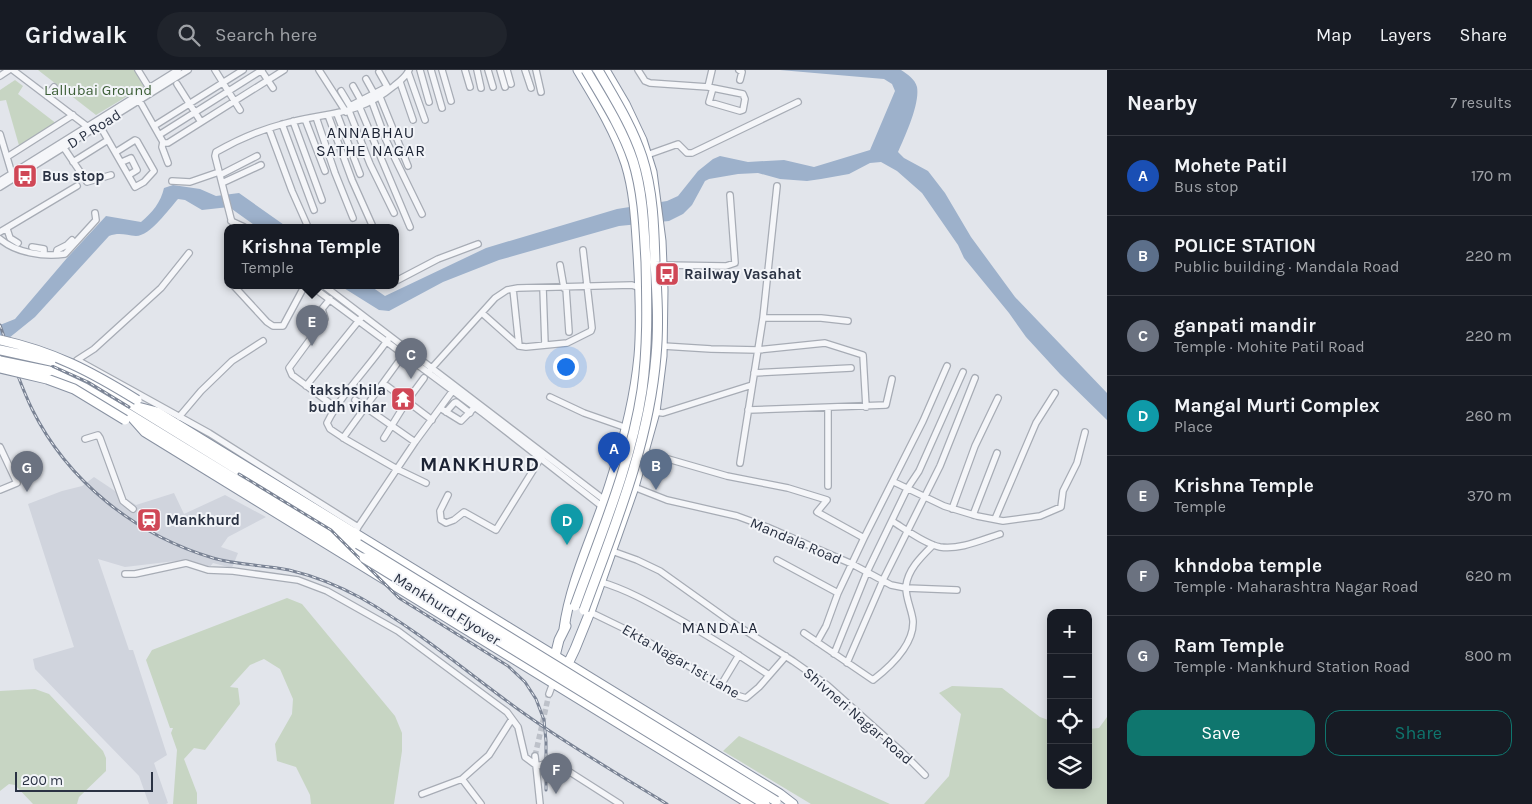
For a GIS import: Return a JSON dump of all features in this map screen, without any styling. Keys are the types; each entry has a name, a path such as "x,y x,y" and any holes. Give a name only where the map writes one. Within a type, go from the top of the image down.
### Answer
{"highway":[{"path":"564,629 568,604 603,503 626,428 635,390 639,354 640,288 633,192 626,163 605,116 578,70"},
{"path":"552,683 554,656 575,606 626,459 639,408 646,354 647,289 645,242 637,176 627,146 615,120 586,70"},
{"path":"552,683 569,664 630,478 648,410 656,355 657,289 646,173 632,133 620,107 598,70"},
{"path":"587,611 601,582 634,487 654,412 663,346 661,241 656,191 648,155 625,104 605,70"},
{"path":"605,116 625,104"},
{"path":"0,340 62,358 108,382 131,410"},
{"path":"0,350 51,361 90,379 131,410 552,683 750,804"},
{"path":"0,360 49,371 131,410 334,530 358,536"},
{"path":"0,368 47,379 131,410"},
{"path":"151,422 273,479 358,536 772,789 793,804"},
{"name":"Mankhurd Flyover","path":"151,422 364,558 765,804"},
{"name":"Mankhurd Flyover","path":"358,536 778,802"},
{"path":"539,646 560,640"}],"street":[{"path":"0,76 9,70"},
{"path":"13,70 90,129"},
{"name":"D P Road","path":"0,182 90,129 178,70"},
{"name":"D P Road","path":"150,90 188,70"},
{"path":"215,70 240,110"},
{"path":"154,126 243,70"},
{"path":"159,135 261,70 273,88"},
{"path":"163,144 168,143 284,70"},
{"path":"321,70 344,102 350,106 362,105"},
{"path":"420,70 430,102"},
{"path":"430,70 442,108"},
{"path":"442,70 451,101"},
{"path":"465,70 470,87"},
{"path":"477,70 481,88"},
{"path":"488,70 493,87"},
{"path":"500,70 508,85 507,70"},
{"path":"525,70 531,88"},
{"path":"536,70 541,92"},
{"path":"638,70 645,81 650,83 710,88 743,94 745,99 743,110 740,111 709,102 710,88 712,70"},
{"path":"739,70 742,72 740,80"},
{"path":"140,71 150,90"},
{"path":"234,224 215,156 216,152 282,124 348,111 376,98 400,82 409,71"},
{"path":"409,71 425,120"},
{"path":"379,72 388,89"},
{"path":"366,79 408,166"},
{"path":"400,82 413,120"},
{"path":"177,84 201,122"},
{"path":"353,86 410,227"},
{"path":"47,96 54,87"},
{"path":"341,91 370,164 394,213"},
{"path":"138,98 159,135 168,163"},
{"name":"D P Road","path":"0,187 64,148 90,129 100,126 138,98"},
{"path":"376,98 386,140 422,214"},
{"path":"648,155 678,144 687,153 692,153 798,102"},
{"path":"337,114 360,174"},
{"path":"328,115 352,180 373,224"},
{"path":"7,157 73,116"},
{"path":"316,117 335,172 354,218"},
{"path":"305,119 325,171"},
{"path":"293,121 322,200"},
{"path":"282,124 314,210"},
{"path":"100,126 136,187 144,182 154,171 137,141 135,140 116,152"},
{"path":"269,129 307,224"},
{"path":"0,134 12,174"},
{"path":"73,162 108,140"},
{"path":"64,148 86,182 110,175"},
{"path":"172,181 190,182 220,174 257,156"},
{"path":"122,162 132,158 137,170 129,175"},
{"path":"222,183 262,165"},
{"path":"2,230 77,186"},
{"path":"740,463 763,318 777,186"},
{"path":"662,265 726,266 735,263 730,195"},
{"path":"32,247 56,255 65,254 96,220 96,213"},
{"path":"232,221 238,224"},
{"path":"2,230 4,238 1,240 11,247 31,253 45,251"},
{"path":"2,230 18,243"},
{"path":"56,255 57,250 72,240"},
{"path":"399,279 438,259 478,244"},
{"path":"482,314 519,346 526,348 567,343 591,331 583,250"},
{"path":"189,253 160,288 94,349 77,360 209,433 273,479"},
{"path":"560,265 565,288 569,332"},
{"path":"430,370 495,298 507,290 632,286 663,290"},
{"path":"543,288 545,346"},
{"path":"238,289 273,326 283,326 303,289"},
{"path":"316,289 350,309"},
{"path":"328,289 361,318 603,503 626,513"},
{"path":"513,289 519,346"},
{"path":"330,299 322,309 325,319 289,368 292,376 335,408"},
{"path":"306,386 361,318"},
{"path":"763,318 821,318 848,321"},
{"path":"389,338 404,354 430,370"},
{"path":"389,338 335,408 327,422 330,429 343,438 426,484"},
{"path":"179,417 201,391 232,360 263,341"},
{"path":"663,346 711,349 825,343 863,355 866,407"},
{"path":"343,438 404,354"},
{"path":"818,642 864,538 894,482 901,463 927,413 946,366"},
{"path":"754,373 851,368"},
{"path":"834,654 867,572 907,489 918,471 963,372"},
{"path":"384,438 424,378"},
{"path":"846,662 883,580 940,466 975,378"},
{"path":"748,410 886,405 892,379"},
{"path":"654,412 663,414 752,385"},
{"path":"387,386 432,420"},
{"path":"454,388 475,407 482,409"},
{"path":"358,536 397,469 454,388"},
{"path":"995,519 1008,484 1036,423 1055,393"},
{"path":"550,397 584,413 626,428"},
{"path":"952,509 975,446 998,398"},
{"path":"355,400 415,442"},
{"path":"446,412 456,402 470,413"},
{"path":"440,408 461,421 475,407"},
{"path":"828,408 828,486"},
{"path":"894,482 925,498 973,515 1003,521 1040,516 1061,507 1063,491 1077,463 1085,432"},
{"path":"85,439 98,435 123,501 133,509"},
{"path":"0,447 17,483 0,490"},
{"path":"644,452 726,476 788,488 827,500 817,512 864,538"},
{"path":"973,515 997,453"},
{"path":"448,494 440,510 441,520 446,523 454,520 464,512 496,530 542,456"},
{"name":"Mandala Road","path":"634,487 667,500 738,516 852,564 891,585 906,588 957,590"},
{"path":"892,521 933,545 950,548 1000,534"},
{"path":"804,633 873,680 898,656 911,637 913,621 906,588 912,568 933,545"},
{"name":"Shivneri Nagar Road","path":"612,551 660,571 730,621 786,656 827,685 925,775"},
{"path":"776,560 838,594"},
{"path":"125,574 135,574 186,563 208,570 233,571 298,580 327,591 398,631 506,712 518,727 526,757 536,766"},
{"path":"601,582 632,593 696,628 769,675"},
{"name":"Ekta Nagar 1st Lane","path":"587,611 618,625 736,695 746,698 786,656"},
{"path":"721,685 739,655"},
{"path":"549,694 552,683"},
{"path":"422,794 462,780 489,755 512,719"},
{"path":"535,756 540,804"},
{"path":"536,766 548,763 562,767 620,804"},
{"path":"462,780 481,804"}],"shaded area":[{"path":"94,477 136,505 174,493 184,514 225,495 266,517 228,537 221,547 238,553 232,568 213,563 209,568 184,560 125,567 98,559 129,650 133,650 167,755 154,763 168,803 166,804 149,804 139,776 35,669 33,659 74,647 28,504 62,491 82,486"}],"green space":[{"name":"Lallubai Ground","path":"38,70 136,70 146,85 96,115"},
{"path":"15,80 23,86 18,94 57,124 20,149 6,100 0,101 0,90"},
{"path":"287,598 302,604 395,716 402,733 402,751 394,804 311,804 310,795 296,767 277,761 275,744 292,714 293,699 280,669 264,659 250,665 230,687 238,688 240,704 205,750 194,748 184,759 197,793 197,804 173,804 177,750 171,733 173,728 170,728 146,660 152,650"},
{"path":"952,686 1002,688 1040,717 1047,720 1047,789 1092,789 1092,729 1099,728 1107,717 1107,804 924,804 949,776 961,714 939,693"},
{"path":"35,689 49,694 103,751 106,758 106,771 79,797 77,804 33,804 15,785 9,784 0,791 0,691"},
{"path":"739,736 890,804 811,804 723,751"}],"water":[{"path":"780,70 901,70 913,79 917,87 916,102 898,152 904,158 928,171 945,193 971,237 1015,297 1107,393 1107,420 1060,374 1026,337 964,258 958,245 922,193 897,171 881,162 870,163 849,174 807,181 780,179 758,173 709,179 705,181 692,205 683,214 669,221 619,226 499,260 443,282 389,311 379,310 345,289 375,289 385,296 486,248 617,209 667,201 678,196 698,171 720,156 748,162 784,160 814,167 870,150 895,91 892,84 884,79"},
{"path":"173,185 200,189 216,196 239,193 283,224 253,224 229,207 202,210 185,200 178,199 147,232 136,236 119,234 109,236 35,317 9,338 0,338 0,325 15,319 106,216 141,222 156,207 164,188"}],"tunnel":[{"path":"535,756 549,694"}],"railway":[{"path":"0,325 23,389 47,435 65,460 85,482 131,520 185,548 213,558 298,572 344,589 361,598 423,638 539,724 667,804"},
{"path":"0,354 50,365 88,382 129,407"},
{"path":"239,474 331,530 399,598 508,666 525,682 536,699 544,720 546,790"}],"place":[{"name":"Bus stop","path":"25,176"},
{"name":"Railway Vasahat","path":"667,274"},
{"name":"Krishna Temple","path":"312,346"},
{"name":"ganpati mandir","path":"411,379"},
{"name":"takshshila budh vihar","path":"403,399"},
{"name":"Mohete Patil","path":"614,473"},
{"name":"POLICE STATION","path":"656,490"},
{"name":"Ram Temple","path":"27,492"},
{"name":"Mankhurd","path":"149,520"},
{"name":"Mangal Murti Complex","path":"567,545"},
{"name":"khndoba temple","path":"556,794"}],"district":[{"name":"ANNABHAU SATHE NAGAR","path":"371,141"},
{"name":"MANKHURD","path":"480,464"},
{"name":"MANDALA","path":"720,627"}]}
